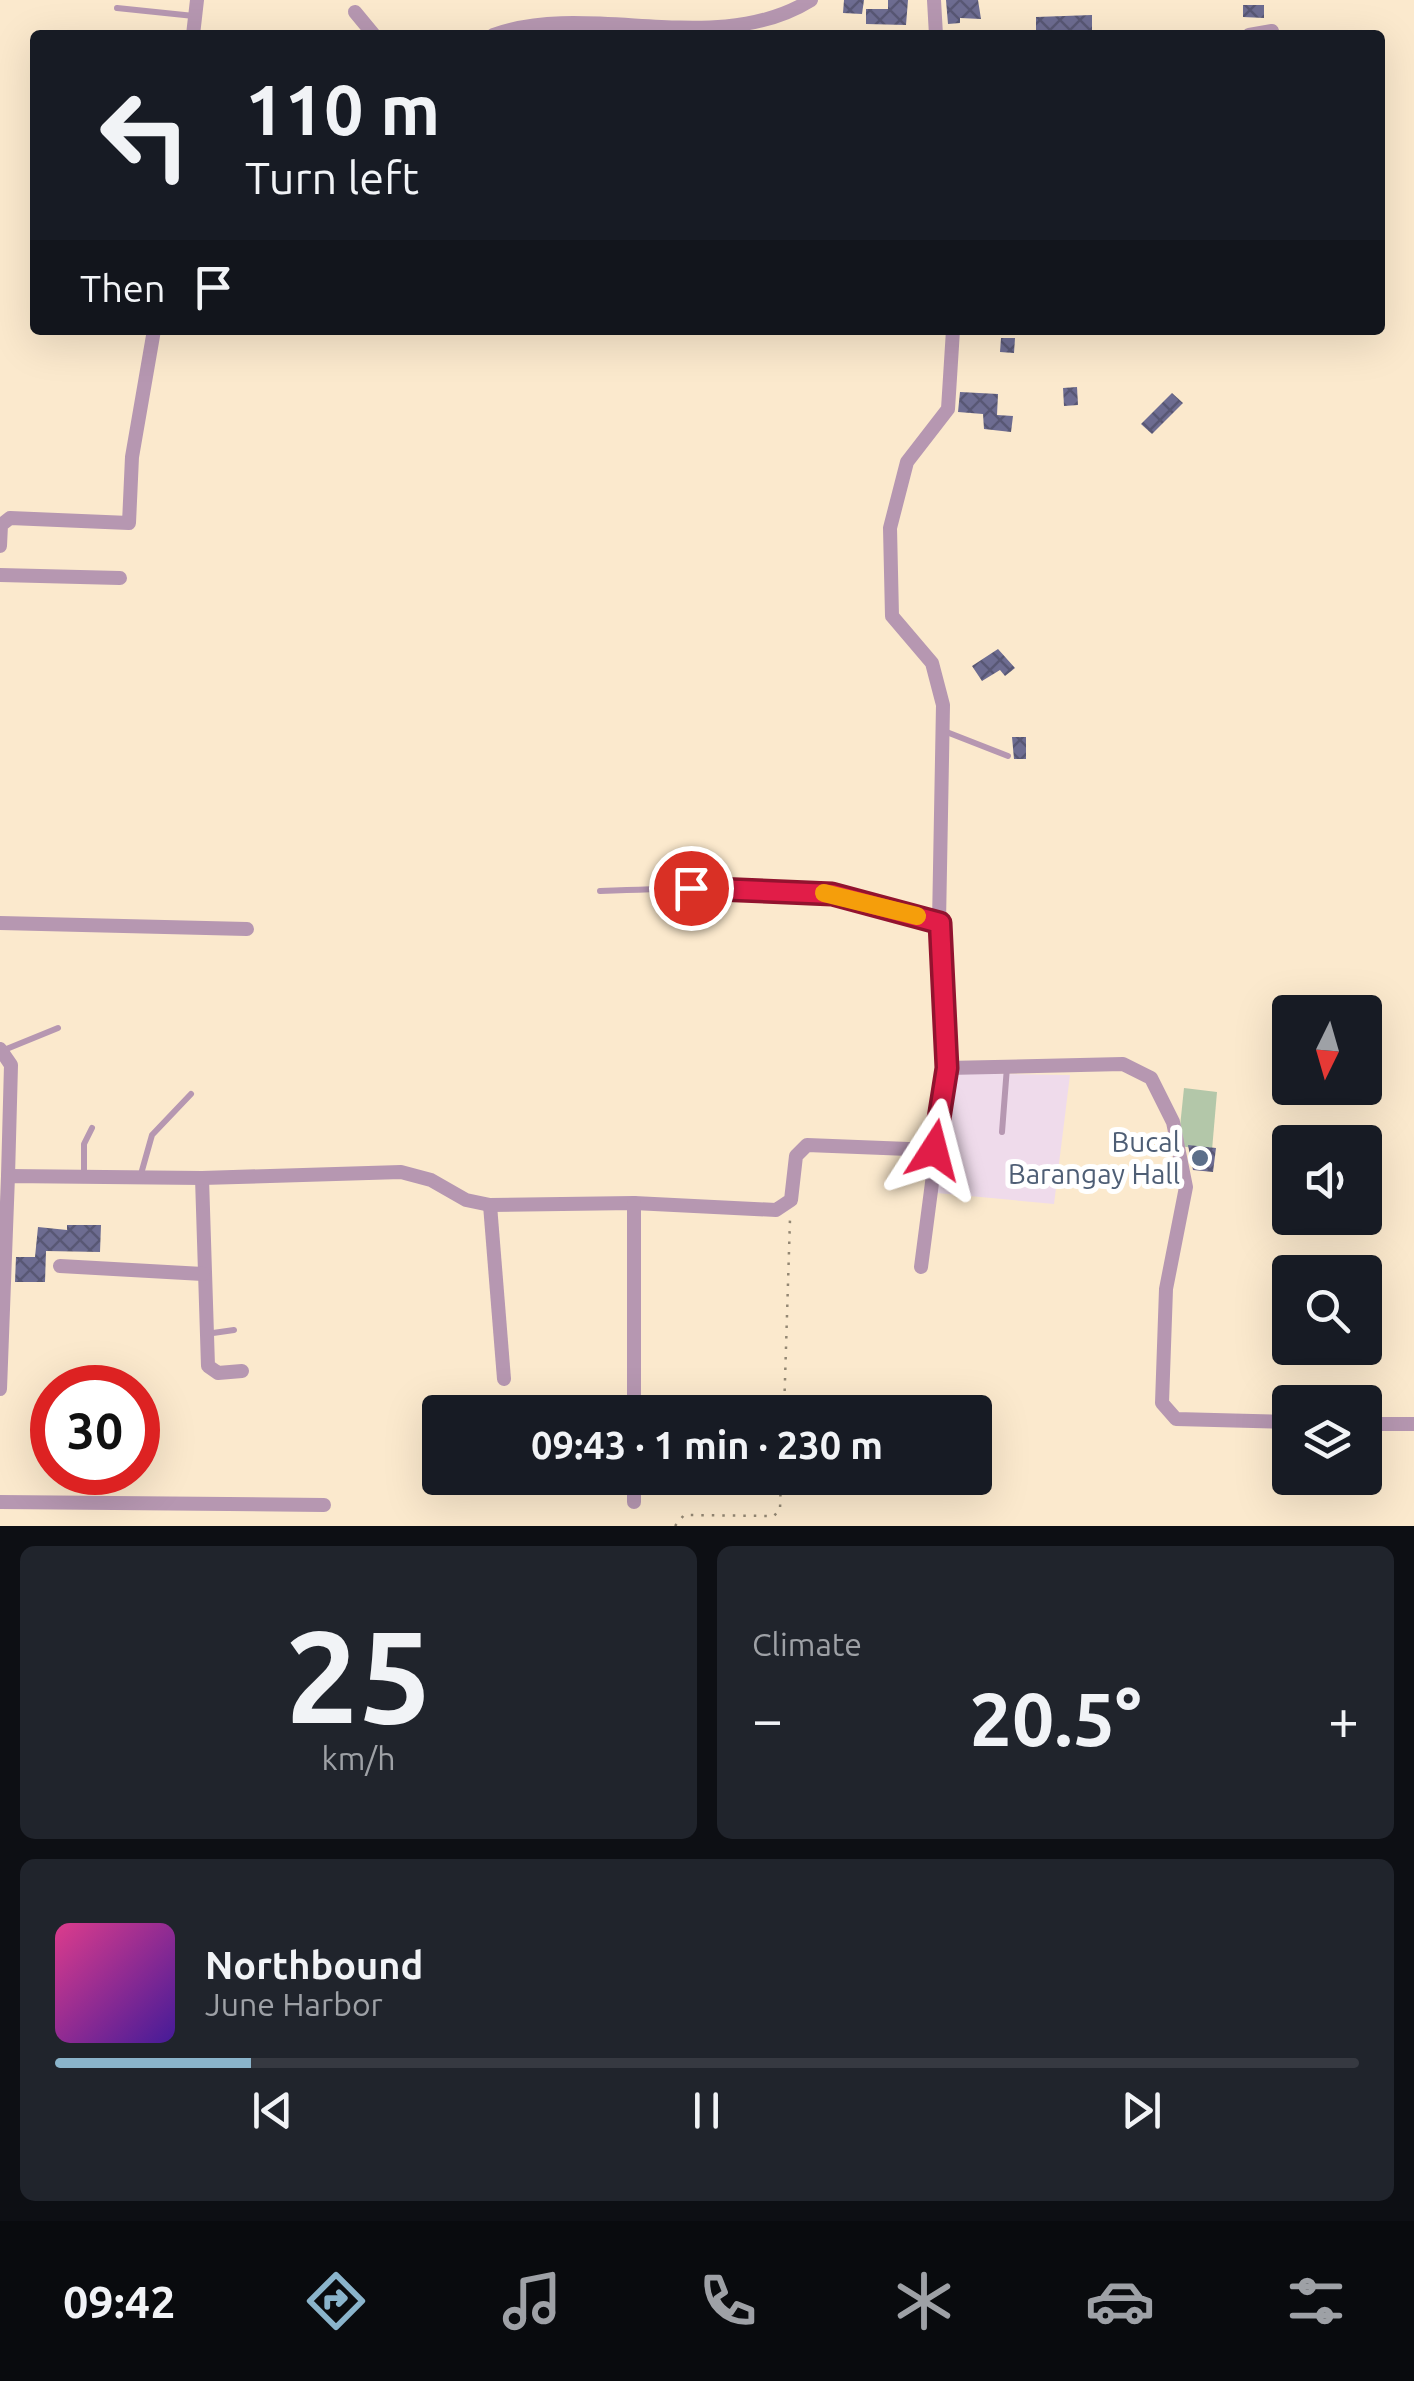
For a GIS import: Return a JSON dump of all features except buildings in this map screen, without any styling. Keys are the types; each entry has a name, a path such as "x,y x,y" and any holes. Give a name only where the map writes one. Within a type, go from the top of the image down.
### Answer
{"street":[{"path":"194,30 197,0"},
{"path":"528,30 562,25 690,29 763,17 811,0"},
{"path":"934,0 936,30"},
{"path":"355,12 370,30"},
{"path":"0,546 1,526 10,518 129,523 132,457 153,335"},
{"path":"921,1266 947,1068 940,923 943,704 932,662 892,616 890,528 907,462 948,409 952,335"},
{"path":"0,575 120,578"},
{"path":"0,924 247,929"},
{"path":"0,1389 11,1065 2,1050"},
{"path":"947,1068 1123,1064 1151,1078 1173,1122 1186,1187 1166,1289 1162,1403 1176,1418 1272,1421"},
{"path":"5,1183 84,1176 202,1178 402,1172 431,1180 466,1200 490,1204 634,1203 776,1210 790,1200 796,1156 807,1145 934,1150"},
{"path":"202,1178 205,1334 210,1369 242,1371"},
{"path":"634,1203 634,1395"},
{"path":"490,1204 504,1379"},
{"path":"60,1266 203,1274"},
{"path":"1382,1424 1414,1424"},
{"path":"634,1495 634,1502"},
{"path":"0,1502 324,1505"}],"lane":[{"path":"117,8 196,16"},
{"path":"943,731 1008,756"},
{"path":"600,891 721,886 797,889 892,908 940,923"},
{"path":"2,1050 58,1028"},
{"path":"1002,1132 1007,1066"},
{"path":"141,1176 152,1135 191,1094"},
{"path":"84,1176 84,1144 92,1128"},
{"path":"205,1334 234,1330"}],"path":[{"path":"784,1395 790,1200"},
{"path":"675,1526 684,1516 774,1516 780,1508 780,1495"}],"shaded area":[{"path":"939,1073 1070,1075 1054,1204 937,1193"}],"green space":[{"path":"1184,1088 1217,1092 1212,1150 1178,1146"}],"slow traffic":[{"path":"824,893 917,916"}],"place":[{"name":"Bucal Barangay Hall","path":"1200,1158"}],"route":[{"path":"691,888 797,889 892,908 940,923 947,1068 934,1150"}]}
